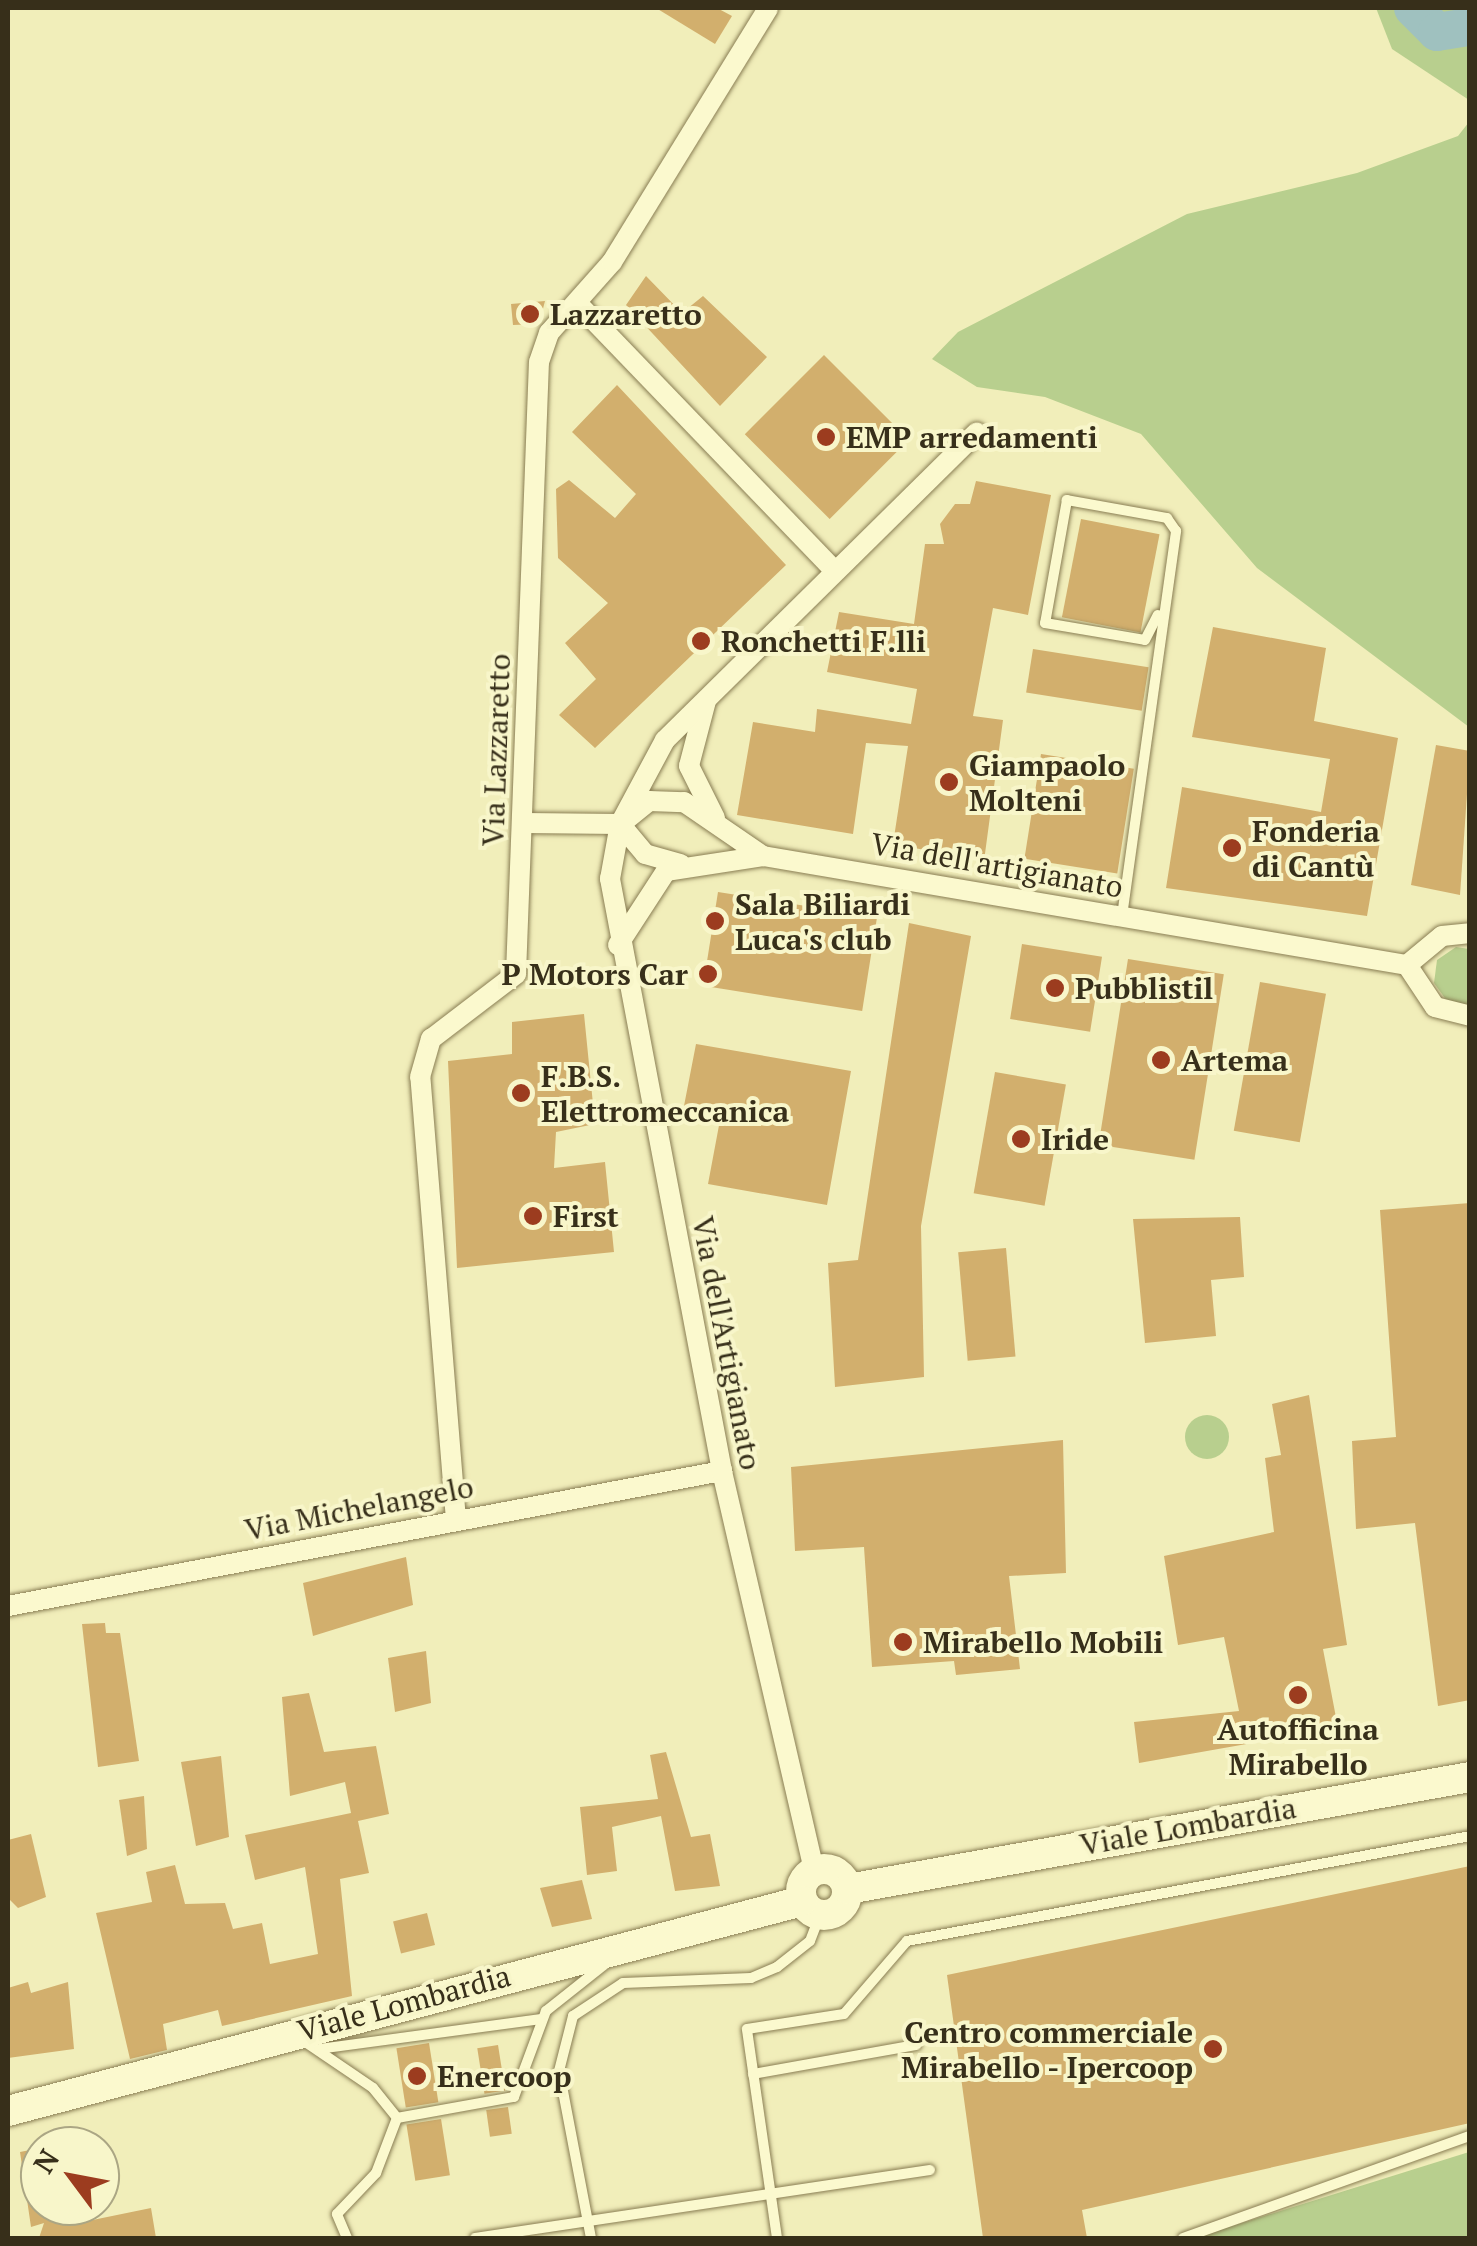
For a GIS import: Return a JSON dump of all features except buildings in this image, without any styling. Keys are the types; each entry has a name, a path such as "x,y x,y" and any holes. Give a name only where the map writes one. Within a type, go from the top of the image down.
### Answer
{"main road":[{"name":"Viale Lombardia","path":"848,1889 1470,1777"},
{"path":"814,1870 836,1871 848,1889 840,1909 811,1908 814,1870"},
{"name":"Viale Lombardia","path":"8,2111 305,2041 636,1940 811,1908"}],"street":[{"name":"Via Lazzaretto","path":"456,1520 420,1076 431,1039 516,974 538,362 549,333 578,304 768,8"},
{"path":"578,304 834,570"},
{"name":"Via dell'Artigianato","path":"814,1870 722,1471 617,947 610,879 620,824 664,740 977,432"},
{"path":"710,691 689,766 705,808 726,830"},
{"path":"524,824 620,824 666,799 726,830 762,856"},
{"path":"620,824 645,854 686,864"},
{"name":"Via dell'artigianato","path":"686,864 762,856 1408,965"},
{"path":"617,947 647,891 686,864"},
{"path":"1470,933 1442,936 1408,965 1436,1007 1470,1016"},
{"name":"Via Michelangelo","path":"8,1606 722,1471"}],"lane":[{"path":"1122,916 1167,641 1158,615 1173,524 1068,500 1045,623 1145,640 1158,615"},
{"path":"777,2238 747,2030 844,2014 907,1941 1470,1836"},
{"path":"591,2238 559,2072 573,2016 622,1984 751,1978 778,1967 810,1941 811,1908"},
{"path":"397,2118 514,2097 540,2019 636,1940"},
{"path":"305,2041 540,2019"},
{"path":"305,2041 397,2118"},
{"path":"753,2074 916,2045"},
{"path":"346,2238 337,2214 376,2173 397,2118"},
{"path":"1183,2238 1470,2136"},
{"path":"474,2238 930,2170"}],"green space":[{"path":"1376,8 1469,8 1469,100 1392,49"},
{"path":"1469,122 1469,727 1257,568 1141,434 1045,397 977,387 932,359 958,332 1187,214 1357,173 1458,136"},
{"path":"1456,947 1469,949 1469,1005 1447,1001 1434,983 1437,960"},
{"path":"1207,1415 1222,1422 1229,1437 1222,1452 1207,1459 1192,1452 1185,1437 1192,1422"},
{"path":"1469,2152 1469,2238 1199,2238 1213,2232"}],"waterway":[{"path":"1413,8 1437,32 1470,27"}],"place":[{"name":"Lazzaretto","path":"530,314"},
{"name":"EMP arredamenti","path":"826,437"},
{"name":"Ronchetti F.lli","path":"701,641"},
{"name":"Giampaolo Molteni","path":"949,782"},
{"name":"Fonderia di Cantù","path":"1232,848"},
{"name":"Sala Biliardi Luca's club","path":"715,921"},
{"name":"P Motors Car","path":"708,974"},
{"name":"Pubblistil","path":"1055,988"},
{"name":"Artema","path":"1161,1060"},
{"name":"F.B.S. Elettromeccanica","path":"521,1093"},
{"name":"Iride","path":"1021,1139"},
{"name":"First","path":"533,1216"},
{"name":"Mirabello Mobili","path":"903,1642"},
{"name":"Autofficina Mirabello","path":"1298,1695"},
{"name":"Centro commerciale Mirabello - Ipercoop","path":"1213,2049"},
{"name":"Enercoop","path":"417,2076"}]}
